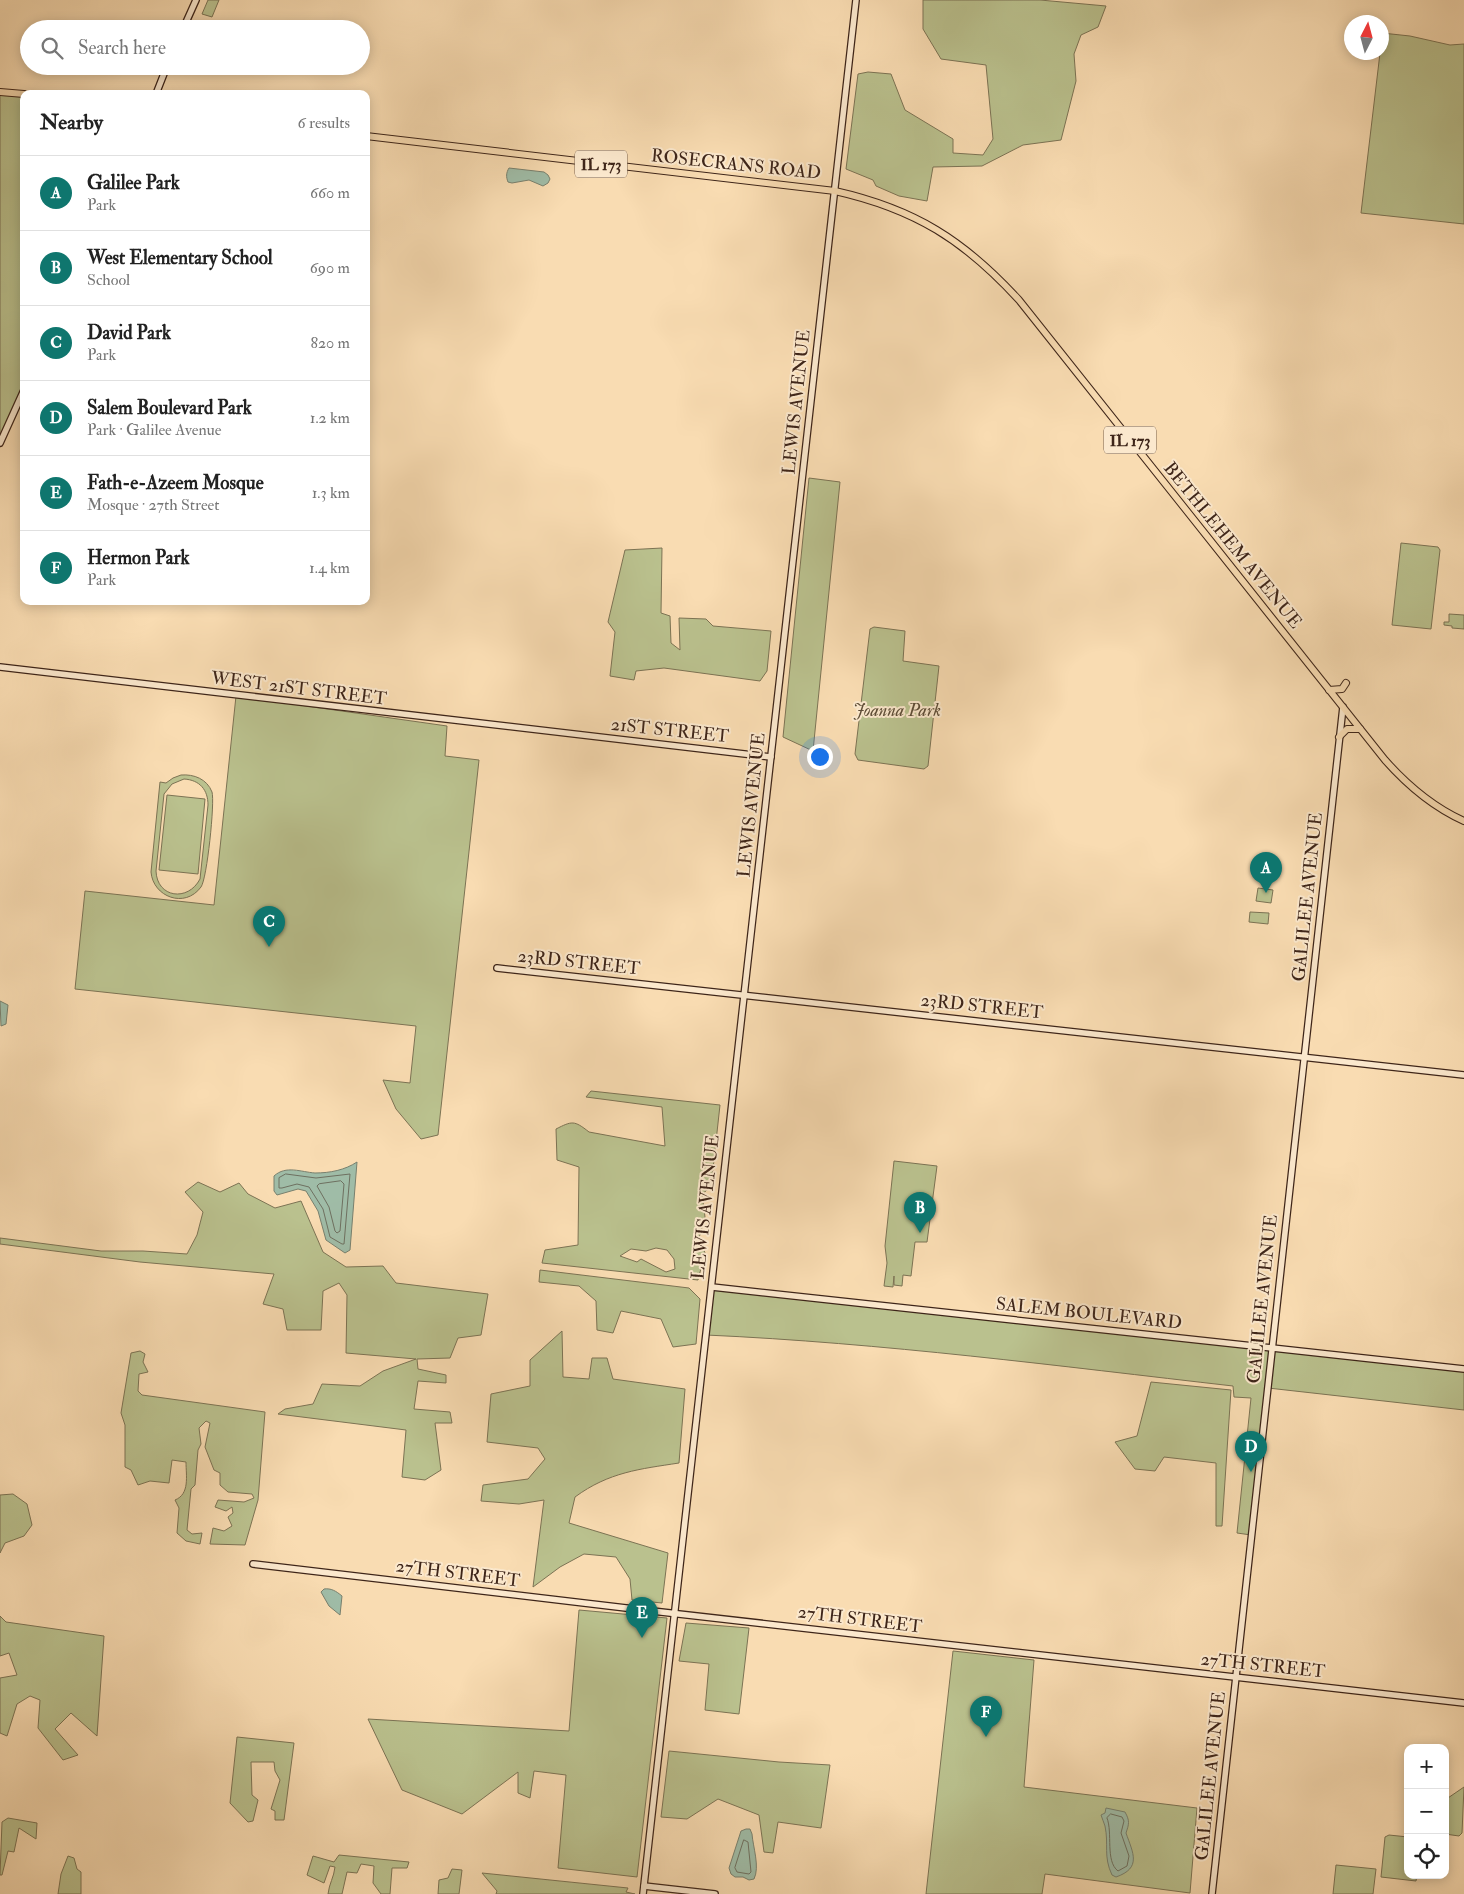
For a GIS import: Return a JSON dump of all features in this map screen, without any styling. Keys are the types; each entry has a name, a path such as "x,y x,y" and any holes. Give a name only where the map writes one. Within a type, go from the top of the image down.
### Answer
{"main road":[{"path":"0,92 20,94"},
{"name":"ROSECRANS ROAD","path":"370,136 835,191"},
{"name":"BETHLEHEM AVENUE","path":"835,191 888,206 920,220 968,250 999,278 1019,300 1385,760 1415,791 1438,807 1464,821"},
{"path":"1329,690 1342,688 1346,682"},
{"path":"1340,737 1347,729 1360,729"}],"street":[{"path":"187,20 196,0"},
{"name":"LEWIS AVENUE","path":"643,1894 856,0"},
{"path":"158,90 163,75"},
{"path":"0,444 20,399"},
{"name":"WEST 21ST STREET","path":"0,667 595,737"},
{"name":"GALILEE AVENUE","path":"1212,1894 1343,707"},
{"name":"21ST STREET","path":"595,737 772,756"},
{"name":"23RD STREET","path":"497,968 1464,1075"},
{"name":"SALEM BOULEVARD","path":"712,1287 1464,1368"},
{"name":"27TH STREET","path":"253,1564 1464,1702"},
{"path":"644,1886 715,1894"}],"green space":[{"path":"208,0 219,0 212,17 202,14"},
{"path":"923,0 1040,0 1106,6 1098,27 1081,35 1074,54 1076,81 1061,140 1023,145 982,166 933,167 927,201 899,196 876,186 873,180 846,169 858,74 868,72 891,74 905,110 953,139 953,153 983,155 993,139 986,65 941,59 923,29"},
{"path":"1389,34 1410,36 1450,45 1464,44 1464,224 1361,213 1379,60 1389,60"},
{"path":"0,91 20,94 20,399 0,444"},
{"path":"809,478 840,482 813,751 783,737"},
{"path":"1401,543 1438,547 1440,550 1431,629 1392,625"},
{"path":"662,548 661,613 670,616 671,643 680,650 679,618 706,619 713,626 771,631 767,671 760,681 664,668 636,671 634,680 610,676 615,632 608,622 625,550"},
{"path":"1449,614 1464,615 1464,629 1444,625 1444,622 1449,622"},
{"name":"Joanna Park","path":"874,627 905,631 903,661 939,666 928,766 924,769 858,760 855,754 870,629"},
{"path":"236,696 447,726 445,756 479,760 438,1135 421,1139 396,1109 383,1080 410,1083 416,1026 75,989 85,891 214,905"},
{"path":"186,775 199,778 210,787 213,799 206,870 201,887 194,894 179,899 163,894 153,881 151,872 160,782 166,783 173,778","holes":["184,779 199,784 205,790 208,800 200,879 188,891 174,894 162,887 156,871 164,794 172,784"]},
{"path":"167,795 205,799 198,874 159,870"},
{"path":"1258,888 1273,890 1271,903 1256,901"},
{"path":"1250,912 1269,913 1268,924 1249,922"},
{"path":"591,1091 720,1105 711,1187 702,1194 705,1217 699,1238 705,1253 698,1280 542,1263 545,1250 578,1245 579,1167 557,1160 556,1129 573,1123 580,1125 589,1132 665,1146 662,1107 586,1097","holes":["656,1248 667,1250 674,1259 675,1269 666,1272 641,1259 637,1262 620,1256 631,1249 646,1251"]},
{"path":"894,1161 937,1166 927,1242 915,1242 911,1276 903,1275 902,1286 894,1285 894,1276 893,1287 884,1286 887,1263 885,1246"},
{"path":"198,1182 220,1192 239,1183 248,1194 275,1208 301,1201 323,1252 346,1267 383,1266 396,1283 488,1294 481,1335 458,1338 450,1358 417,1359 418,1369 446,1375 446,1383 418,1381 414,1409 450,1412 452,1423 435,1423 441,1470 425,1480 402,1477 406,1430 278,1414 285,1409 313,1404 322,1384 360,1386 383,1371 416,1359 346,1353 347,1295 339,1283 323,1291 321,1330 287,1330 283,1309 263,1304 274,1274 140,1262 0,1244 0,1238 101,1251 187,1254 197,1235 203,1212 185,1192"},
{"path":"540,1270 689,1288 700,1299 696,1344 673,1347 661,1319 621,1311 613,1333 597,1330 596,1301 579,1286 539,1282"},
{"path":"712,1287 1464,1369 1464,1410 1268,1388 1251,1535 1237,1533 1251,1398 1234,1397 1233,1386 904,1349 706,1335"},
{"path":"562,1331 563,1377 589,1379 592,1358 607,1358 613,1379 685,1389 679,1463 625,1473 600,1482 575,1497 569,1523 668,1553 662,1603 632,1600 630,1579 616,1557 584,1554 560,1567 533,1587 544,1500 519,1504 481,1501 483,1485 528,1479 545,1459 538,1448 487,1442 491,1394 530,1386 530,1360"},
{"path":"140,1351 145,1354 143,1362 148,1372 139,1374 138,1391 142,1395 265,1412 258,1500 245,1545 210,1544 213,1528 224,1531 232,1526 228,1517 233,1513 232,1507 226,1511 215,1507 218,1500 244,1502 254,1498 252,1494 228,1492 220,1485 220,1473 214,1470 205,1447 210,1423 206,1421 199,1428 201,1444 198,1450 195,1485 191,1489 187,1530 192,1534 202,1533 200,1544 186,1541 177,1533 179,1508 175,1500 183,1494 185,1489 186,1462 172,1460 169,1483 150,1481 138,1485 131,1470 125,1467 125,1425 121,1413 131,1353"},
{"path":"1151,1382 1231,1390 1222,1526 1216,1526 1216,1463 1164,1457 1155,1471 1135,1469 1115,1442 1137,1436"},
{"path":"13,1494 27,1504 32,1525 24,1536 5,1543 0,1553 0,1495"},
{"path":"579,1610 667,1618 637,1877 558,1868 566,1775 534,1771 530,1798 518,1793 518,1772 462,1814 402,1790 368,1719 569,1731"},
{"path":"0,1616 6,1622 104,1636 97,1736 71,1713 55,1729 78,1755 63,1760 38,1728 40,1700 30,1696 17,1704 7,1736 0,1733 0,1678 17,1675 9,1653 0,1656"},
{"path":"686,1623 749,1628 739,1714 705,1710 709,1664 679,1661"},
{"path":"953,1651 1034,1660 1024,1787 1197,1808 1190,1893 1045,1874 1042,1894 926,1894"},
{"path":"237,1737 294,1743 284,1820 275,1820 275,1811 271,1809 280,1780 275,1771 274,1762 251,1762 252,1795 258,1800 253,1821 248,1822 230,1803"},
{"path":"669,1751 830,1765 821,1828 778,1822 773,1853 764,1852 759,1815 718,1799 687,1819 661,1817"},
{"path":"1464,1787 1462,1833 1459,1836 1449,1835 1449,1797"},
{"path":"8,1818 37,1823 36,1839 19,1828 14,1852 8,1851 2,1875 0,1875 2,1822"},
{"path":"1389,1835 1404,1837 1404,1879 1416,1879 1416,1881 1381,1877 1385,1837"},
{"path":"339,1855 409,1862 407,1868 392,1868 390,1894 381,1894 373,1883 374,1866 361,1864 357,1873 347,1872 342,1894 328,1894 335,1867 330,1866 324,1883 307,1875 313,1856 334,1862"},
{"path":"68,1856 74,1858 77,1869 81,1872 81,1894 58,1894 61,1874"},
{"path":"1336,1865 1376,1869 1373,1894 1333,1894"},
{"path":"452,1869 462,1870 459,1894 438,1894 439,1880 448,1878"},
{"path":"482,1873 628,1888 626,1892 635,1894 496,1894 497,1891"}],"water":[{"path":"509,168 544,172 550,179 543,186 529,180 508,182 507,172"},
{"path":"0,1001 8,1005 6,1024 1,1026"},
{"path":"357,1162 350,1250 345,1253 326,1240 318,1211 306,1191 298,1189 277,1195 274,1191 274,1176 289,1170 315,1173 332,1172"},
{"path":"324,1589 333,1590 342,1596 340,1615 329,1606 321,1592"},
{"path":"1106,1808 1125,1812 1128,1820 1126,1833 1133,1853 1130,1869 1116,1877 1112,1875 1109,1868 1105,1826 1101,1815 1105,1813"},
{"path":"750,1829 752,1834 756,1863 754,1879 749,1880 743,1877 735,1877 731,1874 729,1868 741,1831"}],"place":[{"name":"Galilee Park","path":"1266,893"},
{"name":"David Park","path":"269,947"},
{"name":"West Elementary School","path":"920,1233"},
{"name":"Salem Boulevard Park","path":"1251,1472"},
{"name":"Fath-e-Azeem Mosque","path":"642,1638"},
{"name":"Hermon Park","path":"986,1737"}]}
